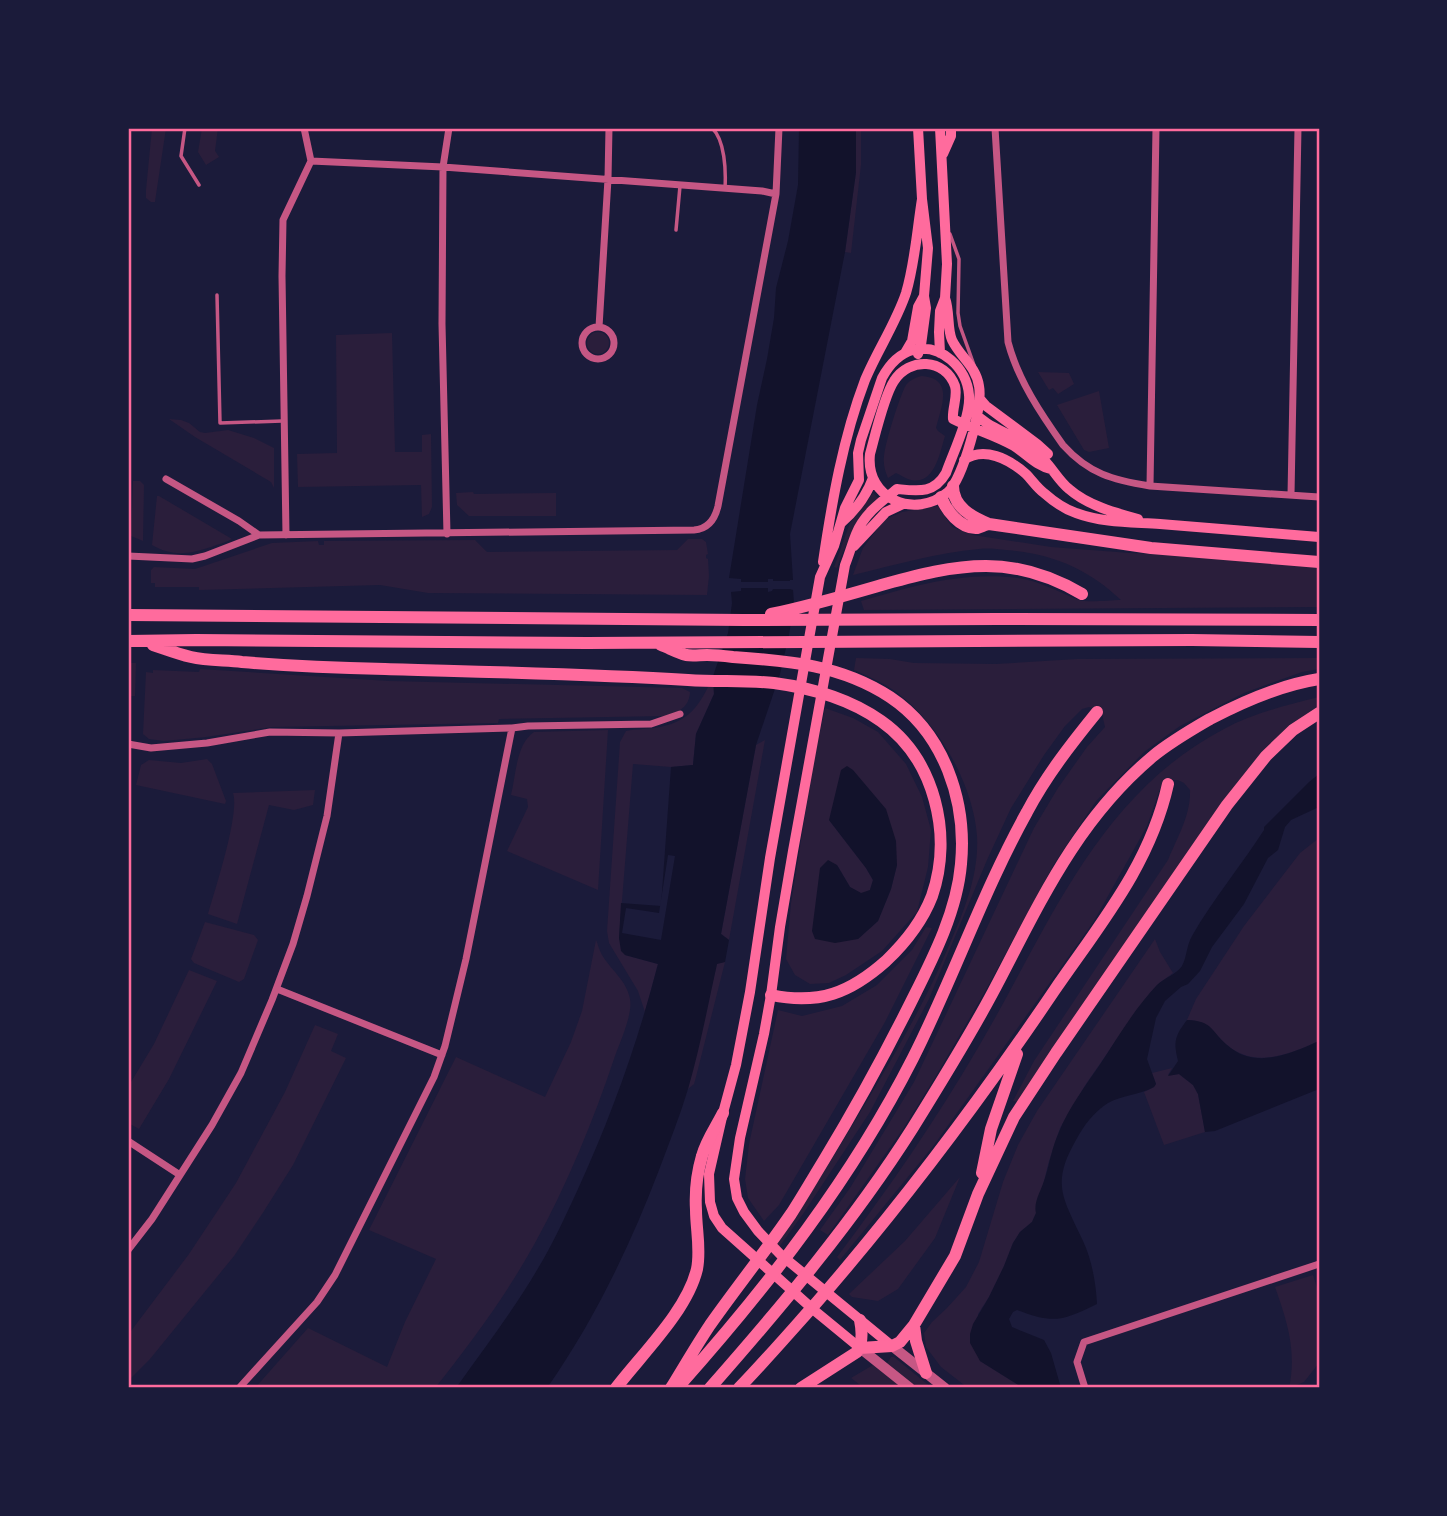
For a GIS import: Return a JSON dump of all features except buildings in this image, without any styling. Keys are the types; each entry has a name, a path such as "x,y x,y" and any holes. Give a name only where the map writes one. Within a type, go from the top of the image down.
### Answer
{"highway":[{"path":"953,486 953,494 959,505 967,513 989,524 1151,548 1319,562"},
{"path":"939,490 947,510 960,522 977,528 989,524"},
{"path":"743,620 806,607 934,571 962,567 988,566 1041,575 1082,594"},
{"path":"128,615 743,620 1319,620"},
{"path":"128,641 657,643 837,671 861,680 892,698 919,722 940,752 952,779 963,829 961,866 954,901 943,932 887,1051 841,1132 792,1212 710,1326 671,1388"},
{"path":"142,641 192,657 300,667 774,683 851,702 882,722 905,742 925,774 935,800 941,835 940,860 932,895 921,919 905,943 878,968 852,986 816,999 792,999 771,995"},
{"path":"685,648 872,642 1319,642"},
{"path":"710,1388 832,1244 864,1201 951,1065 1065,857 1114,793 1154,755 1222,713 1269,692 1319,679"},
{"path":"677,1388 723,1336 809,1226 870,1136 913,1058 1003,858 1028,810 1054,766 1097,712"},
{"path":"804,1386 857,1352 900,1342 915,1325 955,1256 978,1194 1014,1117 1056,1053 1227,805 1266,756 1293,730 1319,713"},
{"path":"739,1388 852,1261 908,1192 1023,1039 1129,882 1153,833 1168,784"},
{"path":"978,1194 991,1129 1023,1039"},
{"path":"616,1388 673,1316 688,1291 697,1267 697,1185 702,1156 723,1113"},
{"path":"857,1352 862,1332 860,1320"},
{"path":"915,1325 916,1341 926,1373"}],"main road":[{"path":"914,364 920,349 926,308 924,296 928,237 922,199 918,128"},
{"path":"892,1346 781,1255 758,1231 737,1198 734,1179 737,1154 764,1034 795,838 845,565 857,531 870,512 897,489 923,491 953,486 964,460 979,384 974,370 950,334 946,298 946,223 940,128"},
{"path":"942,156 951,136 951,128"},
{"path":"857,1352 722,1228 714,1216 710,1202 709,1174 736,1065 750,992 765,884 829,518 844,449 866,379 905,295 922,199"},
{"path":"905,354 912,341 918,307 924,296"},
{"path":"940,354 940,312 946,298"},
{"path":"820,577 859,476 858,453 861,440 882,378 897,358 905,354 920,349 940,354 953,361 964,374 969,396 1037,444 1052,459 1051,469"},
{"path":"903,504 881,492 869,463 890,387 905,368 914,364 938,367 953,380 956,391 953,419 1013,446 1042,467 1051,469"},
{"path":"974,401 977,416 982,421 1018,440 1044,459 1069,489 1117,513 1154,524"},
{"path":"852,548 886,512 903,504 928,502 939,490 969,426 977,416"},
{"path":"964,460 972,454 993,454 1025,473 1043,493 1058,504 1090,518 1120,523 1319,537"},
{"path":"841,523 861,502 873,478"}],"street":[{"path":"286,535 283,220 311,160 304,128"},
{"path":"447,534 442,324 443,167 449,128"},
{"path":"599,327 608,179 608,128"},
{"path":"128,555 192,559 259,535 699,530 710,523 718,506 776,194 779,128"},
{"path":"995,128 1008,342 1020,375 1072,456 1105,477 1122,482 1319,497"},
{"path":"1150,486 1156,128"},
{"path":"1291,495 1298,128"},
{"path":"311,160 608,179 776,194"},
{"path":"599,327 609,331 614,341 611,352 597,359 587,355 582,340 588,330 599,327"},
{"path":"166,479 259,535"},
{"path":"128,744 151,748 207,743 270,732 339,733 651,724 680,714"},
{"path":"239,1388 317,1302 335,1275 433,1077 442,1055 466,959 512,728"},
{"path":"128,1251 152,1219 212,1125 241,1073 277,989 293,944 327,816 339,733"},
{"path":"277,989 442,1055"},
{"path":"128,1141 180,1175"},
{"path":"1085,1388 1077,1362 1084,1342 1319,1265"},
{"path":"892,1346 945,1388"},
{"path":"857,1352 909,1388"}],"lane":[{"path":"186,128 181,156 199,185"},
{"path":"712,128 718,133 726,170 725,188"},
{"path":"676,230 680,185"},
{"path":"946,223 959,259 958,313 960,326 974,362 974,370"},
{"path":"217,295 220,423 284,421"}],"shaded area":[{"path":"152,128 166,128 155,202 146,198"},
{"path":"202,128 218,128 215,151 219,157 206,165 198,152"},
{"path":"799,128 856,128 856,172 845,252 790,534 793,580 790,580 790,589 793,590 794,603 789,635 780,674 756,745 721,934 729,940 725,962 717,964 688,1089 648,1198 610,1282 564,1363 547,1388 456,1388 518,1300 559,1230 613,1107 658,964 625,955 621,951 621,903 661,906 671,767 693,765 696,734 714,694 713,676 728,633 731,592 741,591 741,579 729,578 774,318 776,288 798,185"},
{"path":"856,128 861,128 861,165 851,253 845,252 856,172"},
{"path":"598,332 606,335 609,343 606,351 598,354 590,351 587,343 590,335"},
{"path":"392,333 395,452 422,452 422,435 431,434 432,507 429,514 422,517 421,485 298,487 297,454 337,453 336,335"},
{"path":"1038,372 1069,373 1074,384 1058,394 1053,388 1049,390"},
{"path":"921,376 932,378 942,388 942,403 936,428 945,436 941,450 935,466 926,477 911,480 896,473 888,478 884,456 893,419 906,385"},
{"path":"1099,391 1109,448 1089,452 1084,450 1057,405"},
{"path":"169,419 189,423 205,433 228,430 274,448 274,488 271,482"},
{"path":"133,481 140,481 144,485 143,541 131,536"},
{"path":"456,493 556,493 556,516 469,516 457,505"},
{"path":"873,493 878,498 854,531 837,568 834,567 850,523"},
{"path":"157,496 232,539 188,553 174,553 152,545"},
{"path":"938,506 952,527 973,535 1051,547 1319,567 1319,607 864,610 861,601 919,585 958,578 998,576 1026,579 1083,601 1121,600 1082,571 1054,559 999,549 947,553 853,575 863,548 884,520 902,512"},
{"path":"688,539 702,539 706,542 709,576 707,595 428,593 380,585 199,590 199,587 155,587 155,583 151,583 151,570 154,567 195,569 272,543 318,541 319,545 324,545 324,541 475,540 487,552 677,550"},
{"path":"856,658 914,663 996,664 1077,659 1319,658 1319,669 1302,672 1244,693 1180,726 1144,752 1096,801 1054,864 936,1076 903,1129 828,1235 820,1230 850,1188 914,1082 1034,828 1058,788 1105,727 1102,714 1089,707 1082,709 1065,726 1011,808 929,999 870,1112 766,1265 764,1263 836,1152 916,1015 961,917 976,864 977,836 974,815 968,793 948,751 920,714 904,699 883,684 854,670"},
{"path":"128,663 136,663 135,696 128,696"},
{"path":"200,669 389,681 682,688 690,692 683,708 667,716 499,719 498,723 272,727 206,737 164,741 149,739 143,734 146,672 199,672"},
{"path":"713,676 714,694 696,734 693,765 671,767 633,764 619,938 625,955 658,964 645,1012 638,991 609,943 607,931 620,742 626,731 666,726 685,717 698,704"},
{"path":"1319,697 1319,707 1284,731 1017,1102 1013,1101 1034,1061 1168,860 1186,817 1190,790 1178,780 1165,782 1147,826 1094,921 934,1145 840,1260 837,1257 946,1100 1053,912 1108,828 1141,790 1180,757 1224,729 1259,714"},
{"path":"825,708 853,718 878,732 906,764 922,797 931,830 928,867 917,912 882,951 829,983 810,984 795,975 786,959 791,903","holes":["829,820 897,865 878,921 858,939 837,865 850,887 862,894 870,890 873,880"]},
{"path":"608,730 598,890 507,851 528,807 527,799 511,795 520,752 528,737 534,732"},
{"path":"765,740 729,940 721,934 756,745"},
{"path":"207,759 212,764 225,804 136,785 141,765 149,760 181,763"},
{"path":"847,766 886,809 896,841 897,865 878,921 858,939 835,943 815,939 812,931 820,868 828,860 837,865 850,887 861,893 870,890 873,880 829,820 841,770"},
{"path":"1319,774 1319,807 1291,820 1285,827 1278,850 1268,858 1244,904 1212,947 1200,971 1165,1001 1156,1018 1147,1059 1156,1084 1148,1090 1114,1100 1103,1107 1086,1124 1068,1156 1063,1169 1063,1192 1089,1256 1097,1304 1058,1319 1017,1310 1013,1312 1009,1319 1012,1327 1044,1340 1051,1353 1061,1388 1023,1388 980,1361 970,1343 970,1334 1013,1243 1020,1232 1032,1222 1036,1213 1037,1200 1063,1123 1078,1096 1141,1003 1157,985 1182,966 1192,936 1264,827"},
{"path":"315,790 313,805 294,810 269,805 237,924 208,914 230,834 233,793"},
{"path":"1319,838 1319,1041 1273,1057 1249,1056 1227,1045 1201,1022 1187,1020 1196,999 1244,926 1300,853"},
{"path":"205,922 254,935 258,940 244,979 239,982 194,963 191,959"},
{"path":"926,927 932,928 885,1022 779,1205 764,1221 748,1198 745,1179 749,1144 778,1010 802,1016 842,1006 877,985 912,950"},
{"path":"1155,939 1173,973 1157,985 1133,1016 1086,1084 1060,1128 1036,1213 1032,1222 1020,1232 1013,1243 989,1297 978,1314 980,1361 1023,1388 968,1388 941,1367 926,1347 924,1333 966,1287 979,1262 1003,1182 1018,1145 1037,1111"},
{"path":"596,940 602,955 628,993 630,1012 626,1028 589,1128 547,1221 513,1281 462,1354 435,1388 255,1388 308,1328 387,1367 405,1322 436,1259 369,1230 456,1057 545,1097 571,1042 582,1011"},
{"path":"725,962 694,1084 688,1089 717,963"},
{"path":"189,970 217,981 169,1079 139,1129 128,1123 128,1087 154,1044"},
{"path":"1187,1020 1207,1024 1227,1045 1249,1057 1285,1055 1319,1041 1319,1089 1215,1131 1205,1132 1198,1094 1193,1085 1179,1074 1168,1076 1178,1061 1176,1039"},
{"path":"315,1025 338,1034 331,1051 346,1058 293,1165 234,1256 150,1359 128,1381 128,1335 189,1254 236,1183 285,1092"},
{"path":"1172,1068 1168,1075 1179,1074 1193,1085 1198,1094 1205,1132 1164,1145 1144,1092 1156,1084 1152,1073"},
{"path":"960,1177 935,1238 898,1289 878,1301 852,1297 849,1294 905,1241"},
{"path":"1313,1275 1319,1294 1319,1363 1304,1382 1289,1388 1291,1349 1287,1324 1275,1287"},
{"path":"891,1357 932,1388 915,1388 886,1365"},
{"path":"873,1365 902,1388 864,1388 851,1378"}],"pier":[{"path":"768,579 790,581 790,589 773,589 768,592 768,588 741,588 741,582 768,582"},
{"path":"668,855 675,856 661,940 622,933 626,908 659,913"}]}
